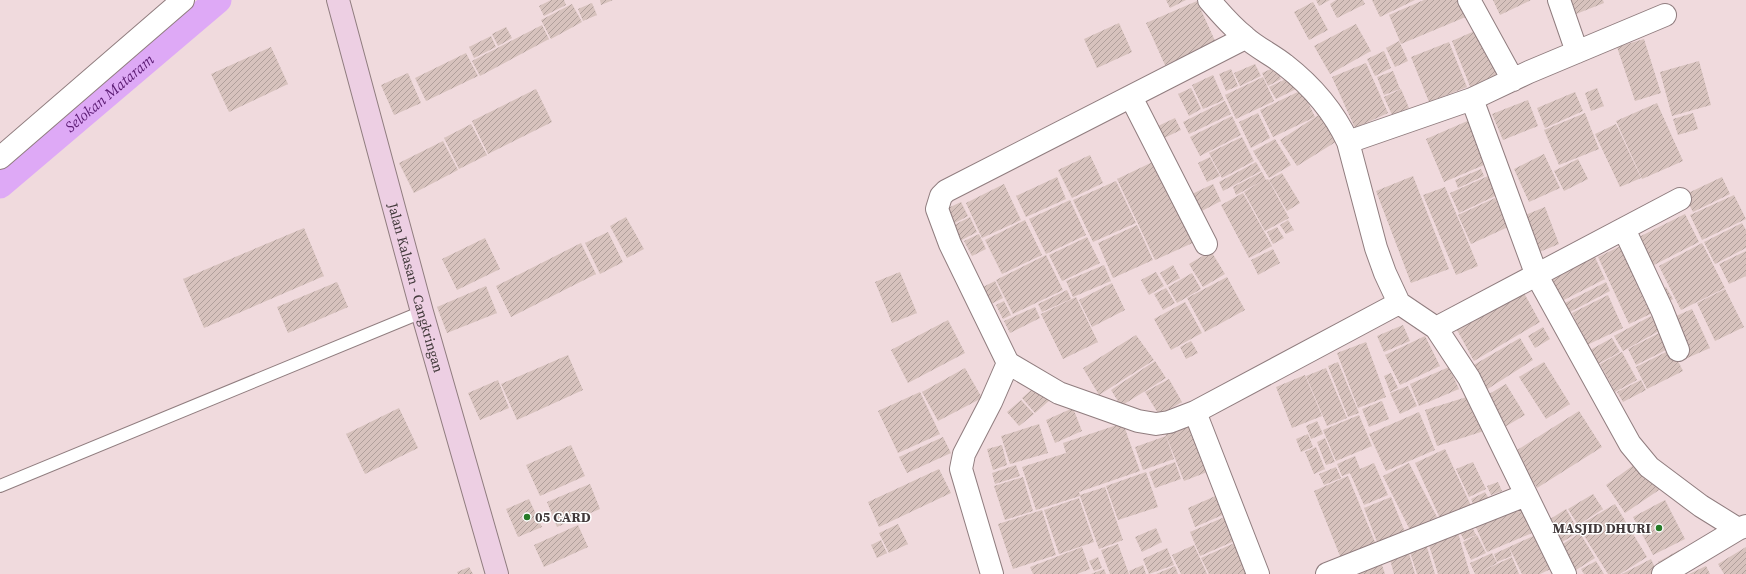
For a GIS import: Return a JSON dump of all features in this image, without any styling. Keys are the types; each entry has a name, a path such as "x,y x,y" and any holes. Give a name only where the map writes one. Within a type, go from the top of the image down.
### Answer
{"main road":[{"name":"Jalan Kalasan - Cangkringan","path":"338,0 422,312 498,574"}],"street":[{"path":"0,158 183,0"},
{"path":"1209,0 1222,16 1245,38 1286,65 1330,110 1348,142 1376,248 1385,273 1400,303 1436,328 1469,378 1565,574"},
{"path":"1469,0 1513,80"},
{"path":"1559,0 1577,52"},
{"path":"1348,142 1472,99 1665,15"},
{"path":"1245,38 946,191 941,196 937,209 950,244 1008,364 1059,393 1138,421 1156,424 1169,422 1195,412 1400,303"},
{"path":"1131,97 1206,244"},
{"path":"1472,99 1537,276 1630,444 1649,467 1701,506 1742,528"},
{"path":"1436,328 1537,276 1680,199"},
{"path":"1624,229 1662,310 1678,350"},
{"path":"992,574 961,470 964,454 991,402 1008,364"},
{"path":"1195,412 1258,574"},
{"path":"1327,574 1526,495"},
{"path":"1663,574 1742,528"}],"lane":[{"path":"0,486 422,312"}],"building":[{"path":"551,0 564,0 566,5 544,16 539,6"},
{"path":"600,0 613,0 601,5"},
{"path":"1166,0 1186,0 1170,8"},
{"path":"1316,0 1330,0 1319,6"},
{"path":"1336,0 1363,0 1365,4 1337,18 1330,4"},
{"path":"1372,0 1415,0 1380,17"},
{"path":"1424,0 1461,0 1468,16 1401,44 1389,15"},
{"path":"1493,0 1531,0 1500,15"},
{"path":"1565,0 1603,0 1604,3 1571,16"},
{"path":"1197,1 1216,43 1165,65 1146,23"},
{"path":"1313,2 1328,30 1309,40 1294,12"},
{"path":"592,3 597,15 583,21 578,9"},
{"path":"572,4 582,22 551,39 541,20"},
{"path":"1119,23 1132,52 1097,68 1084,39"},
{"path":"1356,24 1371,51 1330,74 1314,46"},
{"path":"542,25 549,39 480,76 472,61"},
{"path":"506,27 512,38 498,46 492,34"},
{"path":"1479,29 1499,78 1471,89 1452,41"},
{"path":"491,36 496,47 474,58 469,47"},
{"path":"1644,39 1661,93 1635,101 1617,47"},
{"path":"1399,41 1408,61 1395,67 1386,48"},
{"path":"1449,42 1467,87 1429,102 1411,57"},
{"path":"271,47 288,84 229,112 211,74"},
{"path":"1384,51 1391,68 1375,76 1367,59"},
{"path":"466,53 478,76 426,101 415,78"},
{"path":"1699,61 1711,105 1672,116 1660,72"},
{"path":"1366,63 1388,113 1355,128 1332,77"},
{"path":"1255,64 1261,76 1240,86 1234,73"},
{"path":"1275,67 1281,79 1268,86 1262,73"},
{"path":"1231,69 1238,86 1226,91 1219,74"},
{"path":"1393,71 1400,89 1384,95 1377,77"},
{"path":"408,73 421,103 394,115 381,85"},
{"path":"1213,75 1224,100 1203,109 1192,85"},
{"path":"1263,77 1274,101 1236,119 1225,95"},
{"path":"1290,77 1296,89 1276,99 1269,87"},
{"path":"1191,88 1201,109 1189,116 1178,94"},
{"path":"1597,88 1604,106 1591,111 1585,93"},
{"path":"536,89 552,122 488,154 472,121"},
{"path":"1401,89 1409,108 1392,115 1384,97"},
{"path":"1302,90 1315,117 1273,137 1260,110"},
{"path":"1575,92 1583,111 1545,128 1537,108"},
{"path":"1528,100 1538,126 1503,140 1492,114"},
{"path":"1225,101 1231,114 1189,134 1183,122"},
{"path":"1657,103 1683,161 1642,179 1616,121"},
{"path":"1325,111 1342,138 1297,166 1280,140"},
{"path":"1258,113 1270,138 1251,148 1239,122"},
{"path":"1585,113 1599,149 1559,165 1544,130"},
{"path":"1693,113 1698,129 1678,135 1673,119"},
{"path":"1232,116 1241,135 1200,156 1190,137"},
{"path":"1175,118 1181,130 1162,139 1156,127"},
{"path":"1472,119 1491,162 1444,182 1426,139"},
{"path":"471,124 487,155 459,169 444,138"},
{"path":"1616,124 1641,178 1620,187 1595,134"},
{"path":"1242,137 1254,161 1222,178 1209,153"},
{"path":"1275,139 1291,165 1269,178 1253,151"},
{"path":"443,141 458,170 414,193 399,163"},
{"path":"1544,154 1560,188 1529,202 1514,169"},
{"path":"1090,155 1103,183 1072,198 1058,170"},
{"path":"1210,157 1220,176 1207,182 1198,163"},
{"path":"1159,159 1197,241 1155,260 1117,179"},
{"path":"1578,159 1588,179 1564,191 1554,171"},
{"path":"1256,162 1261,171 1223,191 1219,182"},
{"path":"1481,169 1484,176 1458,188 1455,180"},
{"path":"1262,172 1266,180 1268,179 1289,218 1265,231 1244,192 1262,181 1236,195 1233,187"},
{"path":"1497,172 1506,191 1459,213 1450,193"},
{"path":"1282,173 1300,203 1287,211 1269,180"},
{"path":"1413,176 1449,269 1411,283 1376,191"},
{"path":"1057,177 1066,199 1026,217 1016,196"},
{"path":"1722,177 1730,194 1693,212 1684,195"},
{"path":"1116,181 1136,223 1093,242 1073,200"},
{"path":"1004,184 1021,220 982,238 966,203"},
{"path":"1213,184 1221,201 1198,213 1190,195"},
{"path":"1445,187 1478,266 1456,275 1423,195"},
{"path":"1243,193 1272,246 1249,258 1221,205"},
{"path":"1734,195 1746,219 1702,240 1690,215"},
{"path":"1495,198 1508,227 1471,244 1458,215"},
{"path":"1070,200 1086,235 1046,254 1029,219"},
{"path":"961,202 968,216 953,224 946,209"},
{"path":"1545,207 1559,244 1532,255 1518,218"},
{"path":"1685,214 1699,242 1652,266 1637,238"},
{"path":"626,217 644,249 627,258 610,226"},
{"path":"970,217 977,232 958,242 950,227"},
{"path":"1025,220 1042,255 1002,274 985,240"},
{"path":"1288,220 1294,230 1286,234 1280,225"},
{"path":"1742,223 1746,230 1746,248 1715,264 1704,242"},
{"path":"1137,225 1153,260 1113,278 1098,243"},
{"path":"1277,227 1284,238 1273,244 1267,232"},
{"path":"304,228 324,276 204,328 183,279"},
{"path":"608,232 623,262 600,274 585,243"},
{"path":"979,234 986,249 972,256 964,241"},
{"path":"1087,237 1100,263 1062,281 1049,255"},
{"path":"485,238 500,269 457,290 442,259"},
{"path":"581,243 596,274 511,317 496,286"},
{"path":"1627,243 1661,309 1629,324 1598,257"},
{"path":"1702,243 1725,288 1681,310 1659,266"},
{"path":"1273,249 1280,263 1258,275 1251,260"},
{"path":"1211,251 1225,274 1203,287 1189,264"},
{"path":"1746,251 1746,276 1729,284 1719,264"},
{"path":"1046,255 1063,290 1013,314 996,280"},
{"path":"1594,255 1605,279 1558,303 1546,278"},
{"path":"1104,265 1111,281 1073,297 1066,281"},
{"path":"1173,265 1180,278 1167,285 1160,273"},
{"path":"900,272 917,313 892,323 875,282"},
{"path":"1156,272 1164,286 1149,295 1141,280"},
{"path":"1192,273 1201,289 1177,303 1168,287"},
{"path":"1227,277 1245,310 1205,332 1187,298"},
{"path":"995,281 1003,298 991,304 983,287"},
{"path":"337,282 348,307 288,333 277,307"},
{"path":"1606,282 1610,291 1568,313 1563,304"},
{"path":"1112,283 1125,310 1092,327 1079,300"},
{"path":"486,286 497,313 447,333 437,307"},
{"path":"1666,287 1673,299 1666,303 1659,291"},
{"path":"1166,288 1175,303 1163,310 1154,294"},
{"path":"1725,289 1744,327 1715,341 1697,303"},
{"path":"1067,290 1071,299 1042,312 1038,304"},
{"path":"1524,293 1540,322 1474,361 1457,330"},
{"path":"1608,295 1623,328 1587,345 1572,313"},
{"path":"1076,297 1098,342 1063,359 1041,314"},
{"path":"1004,301 1011,315 1003,319 996,305"},
{"path":"1185,302 1202,333 1171,350 1154,319"},
{"path":"1035,307 1040,318 1010,333 1004,321"},
{"path":"1692,309 1710,348 1685,359 1667,320"},
{"path":"1651,316 1659,331 1623,351 1614,336"},
{"path":"948,320 965,353 908,383 891,350"},
{"path":"1403,325 1410,341 1384,352 1377,336"},
{"path":"1543,327 1550,339 1535,348 1528,336"},
{"path":"1663,331 1672,347 1636,365 1628,349"},
{"path":"1136,335 1154,360 1099,395 1083,368"},
{"path":"1425,336 1440,366 1400,385 1385,355"},
{"path":"1520,338 1533,360 1486,390 1472,366"},
{"path":"1612,338 1620,352 1598,364 1590,350"},
{"path":"1191,341 1198,353 1186,359 1180,347"},
{"path":"1366,342 1386,397 1358,408 1337,353"},
{"path":"1672,349 1683,371 1647,389 1636,367"},
{"path":"1622,352 1637,380 1615,392 1600,364"},
{"path":"568,355 583,390 517,420 501,384"},
{"path":"1155,361 1166,378 1121,406 1111,390"},
{"path":"1338,362 1359,413 1348,417 1328,366"},
{"path":"1544,362 1570,404 1546,419 1519,377"},
{"path":"1449,367 1459,389 1419,406 1410,384"},
{"path":"965,368 982,398 938,421 922,392"},
{"path":"1326,368 1347,418 1327,426 1306,376"},
{"path":"1391,373 1398,388 1390,392 1384,376"},
{"path":"1305,375 1322,416 1292,428 1276,387"},
{"path":"1169,379 1182,402 1159,415 1145,392"},
{"path":"498,380 509,408 480,420 468,393"},
{"path":"1641,380 1646,390 1623,402 1617,392"},
{"path":"1506,384 1525,415 1503,428 1484,397"},
{"path":"1037,385 1050,400 1035,413 1022,398"},
{"path":"1408,386 1417,406 1400,414 1390,393"},
{"path":"920,392 940,434 898,453 878,411"},
{"path":"1473,395 1484,431 1437,446 1425,410"},
{"path":"1021,400 1034,414 1019,426 1007,412"},
{"path":"1382,401 1389,419 1369,427 1362,409"},
{"path":"399,408 418,448 365,474 346,434"},
{"path":"1073,408 1082,431 1055,443 1046,420"},
{"path":"1579,411 1602,447 1537,488 1514,452"},
{"path":"1419,412 1435,450 1386,471 1369,434"},
{"path":"1359,415 1372,446 1336,461 1323,430"},
{"path":"1196,421 1215,469 1184,481 1165,433"},
{"path":"1317,421 1323,434 1311,439 1306,426"},
{"path":"1123,423 1140,471 1079,492 1080,495 1105,487 1123,540 1099,549 1080,496 1036,510 1022,467 1066,453 1063,443"},
{"path":"1039,424 1048,453 1010,464 1001,436"},
{"path":"1308,434 1313,447 1301,452 1296,439"},
{"path":"1166,436 1174,459 1143,470 1135,447"},
{"path":"943,437 951,453 907,473 899,457"},
{"path":"1325,438 1335,462 1326,465 1317,442"},
{"path":"571,445 585,476 540,496 526,465"},
{"path":"1002,445 1007,465 993,470 987,449"},
{"path":"1316,447 1325,469 1314,474 1305,452"},
{"path":"1445,449 1473,510 1443,525 1415,463"},
{"path":"1355,456 1360,469 1374,463 1388,495 1364,505 1350,473 1342,476 1337,464"},
{"path":"1175,462 1181,479 1155,488 1149,472"},
{"path":"1473,462 1486,489 1469,497 1456,469"},
{"path":"1638,462 1659,490 1625,513 1606,485"},
{"path":"1409,463 1437,517 1410,530 1383,476"},
{"path":"1016,465 1020,476 995,484 992,473"},
{"path":"1336,467 1341,478 1324,485 1319,474"},
{"path":"939,469 951,493 879,527 868,502"},
{"path":"1146,472 1158,507 1118,520 1106,486"},
{"path":"1348,476 1377,547 1342,561 1314,491"},
{"path":"1023,477 1033,511 1005,520 994,486"},
{"path":"1498,482 1502,491 1491,495 1487,486"},
{"path":"590,484 600,509 557,527 547,502"},
{"path":"1485,492 1491,502 1476,510 1471,499"},
{"path":"1220,494 1227,513 1195,527 1188,508"},
{"path":"1593,494 1603,509 1578,525 1568,509"},
{"path":"1391,497 1407,537 1379,547 1364,508"},
{"path":"1079,498 1094,542 1059,554 1044,510"},
{"path":"529,499 542,527 518,537 506,509"},
{"name":"MASJID DHURI","path":"1665,500 1685,539 1653,555 1633,517"},
{"path":"1519,504 1532,533 1487,552 1474,523"},
{"path":"1615,504 1647,557 1620,574 1608,574 1578,526"},
{"path":"1566,509 1579,532 1557,545 1544,523"},
{"path":"1042,510 1056,555 1013,569 998,524"},
{"path":"1229,515 1239,539 1200,556 1190,532"},
{"path":"1470,523 1476,535 1464,540 1458,529"},
{"path":"898,524 908,544 889,553 879,533"},
{"path":"578,525 588,547 544,567 534,545"},
{"path":"1156,528 1162,542 1142,552 1135,537"},
{"path":"1458,533 1470,574 1438,574 1428,542"},
{"path":"1540,533 1555,567 1540,574 1522,574 1509,547"},
{"path":"1580,533 1595,558 1576,570 1561,545"},
{"path":"1477,535 1486,553 1471,560 1463,542"},
{"path":"881,540 887,553 877,558 871,545"},
{"path":"1239,541 1253,574 1209,574 1201,558"},
{"path":"1118,544 1129,574 1110,574 1101,550"},
{"path":"1426,544 1435,574 1417,574 1409,549"},
{"path":"1194,545 1207,574 1181,574 1172,555"},
{"path":"1082,547 1090,569 1077,574 1033,574 1030,567"},
{"path":"1509,547 1512,556 1497,562 1494,554"},
{"path":"1746,547 1746,574 1724,574 1718,564"},
{"path":"1167,548 1174,565 1149,574 1143,559"},
{"path":"1408,550 1415,574 1394,574 1389,556"},
{"path":"1679,550 1684,559 1663,571 1658,562"},
{"path":"1492,553 1497,563 1480,572 1512,557 1519,574 1475,574 1470,563"},
{"path":"1098,557 1102,568 1094,571 1089,561"},
{"path":"1380,559 1385,574 1353,574"},
{"path":"1651,559 1658,574 1622,574"},
{"path":"1596,561 1604,574 1584,574 1581,569"},
{"path":"1143,565 1146,574 1130,574 1129,571"},
{"path":"1175,566 1178,574 1156,574"},
{"path":"1706,566 1710,574 1689,574"},
{"path":"469,567 473,574 458,574 457,572"},
{"path":"1104,569 1106,574 1091,574"}],"waterway":[{"name":"Selokan Mataram","path":"0,185 218,0"}],"place":[{"name":"05 CARD","path":"527,517"},
{"name":"MASJID DHURI","path":"1659,528"}]}
